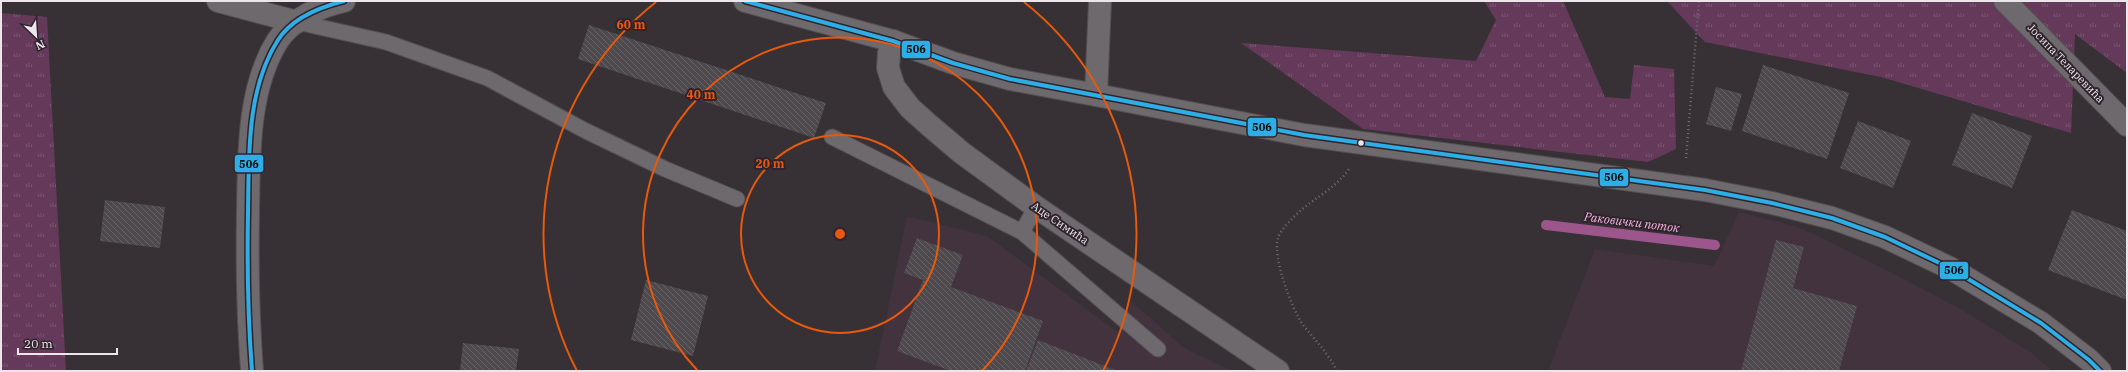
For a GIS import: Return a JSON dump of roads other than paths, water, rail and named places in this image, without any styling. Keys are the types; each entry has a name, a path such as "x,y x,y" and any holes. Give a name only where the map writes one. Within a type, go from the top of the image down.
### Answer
{"street":[{"path":"218,1 297,22"},
{"path":"252,371 247,266 251,133 257,97 266,62 279,39 297,22 310,13 344,1"},
{"path":"745,1 893,41 953,63 1010,79 1304,135 1683,186 1772,203 1832,218 1884,237 1950,268 1994,293 2041,324 2089,360 2100,371"},
{"path":"1096,95 1100,1"},
{"name":"Јосипа Теларевића","path":"2005,1 2127,125"},
{"name":"Аце Симића","path":"893,41 888,53 888,68 894,87 902,99 962,153 1036,207 1278,371"}],"lane":[{"path":"297,22 386,42 487,78 586,131 658,166 737,199"},
{"path":"832,137 1022,232 1158,348"},
{"path":"1022,232 1036,207"}],"waterway":[{"name":"Раковички поток","path":"1546,225 1715,245"}]}
